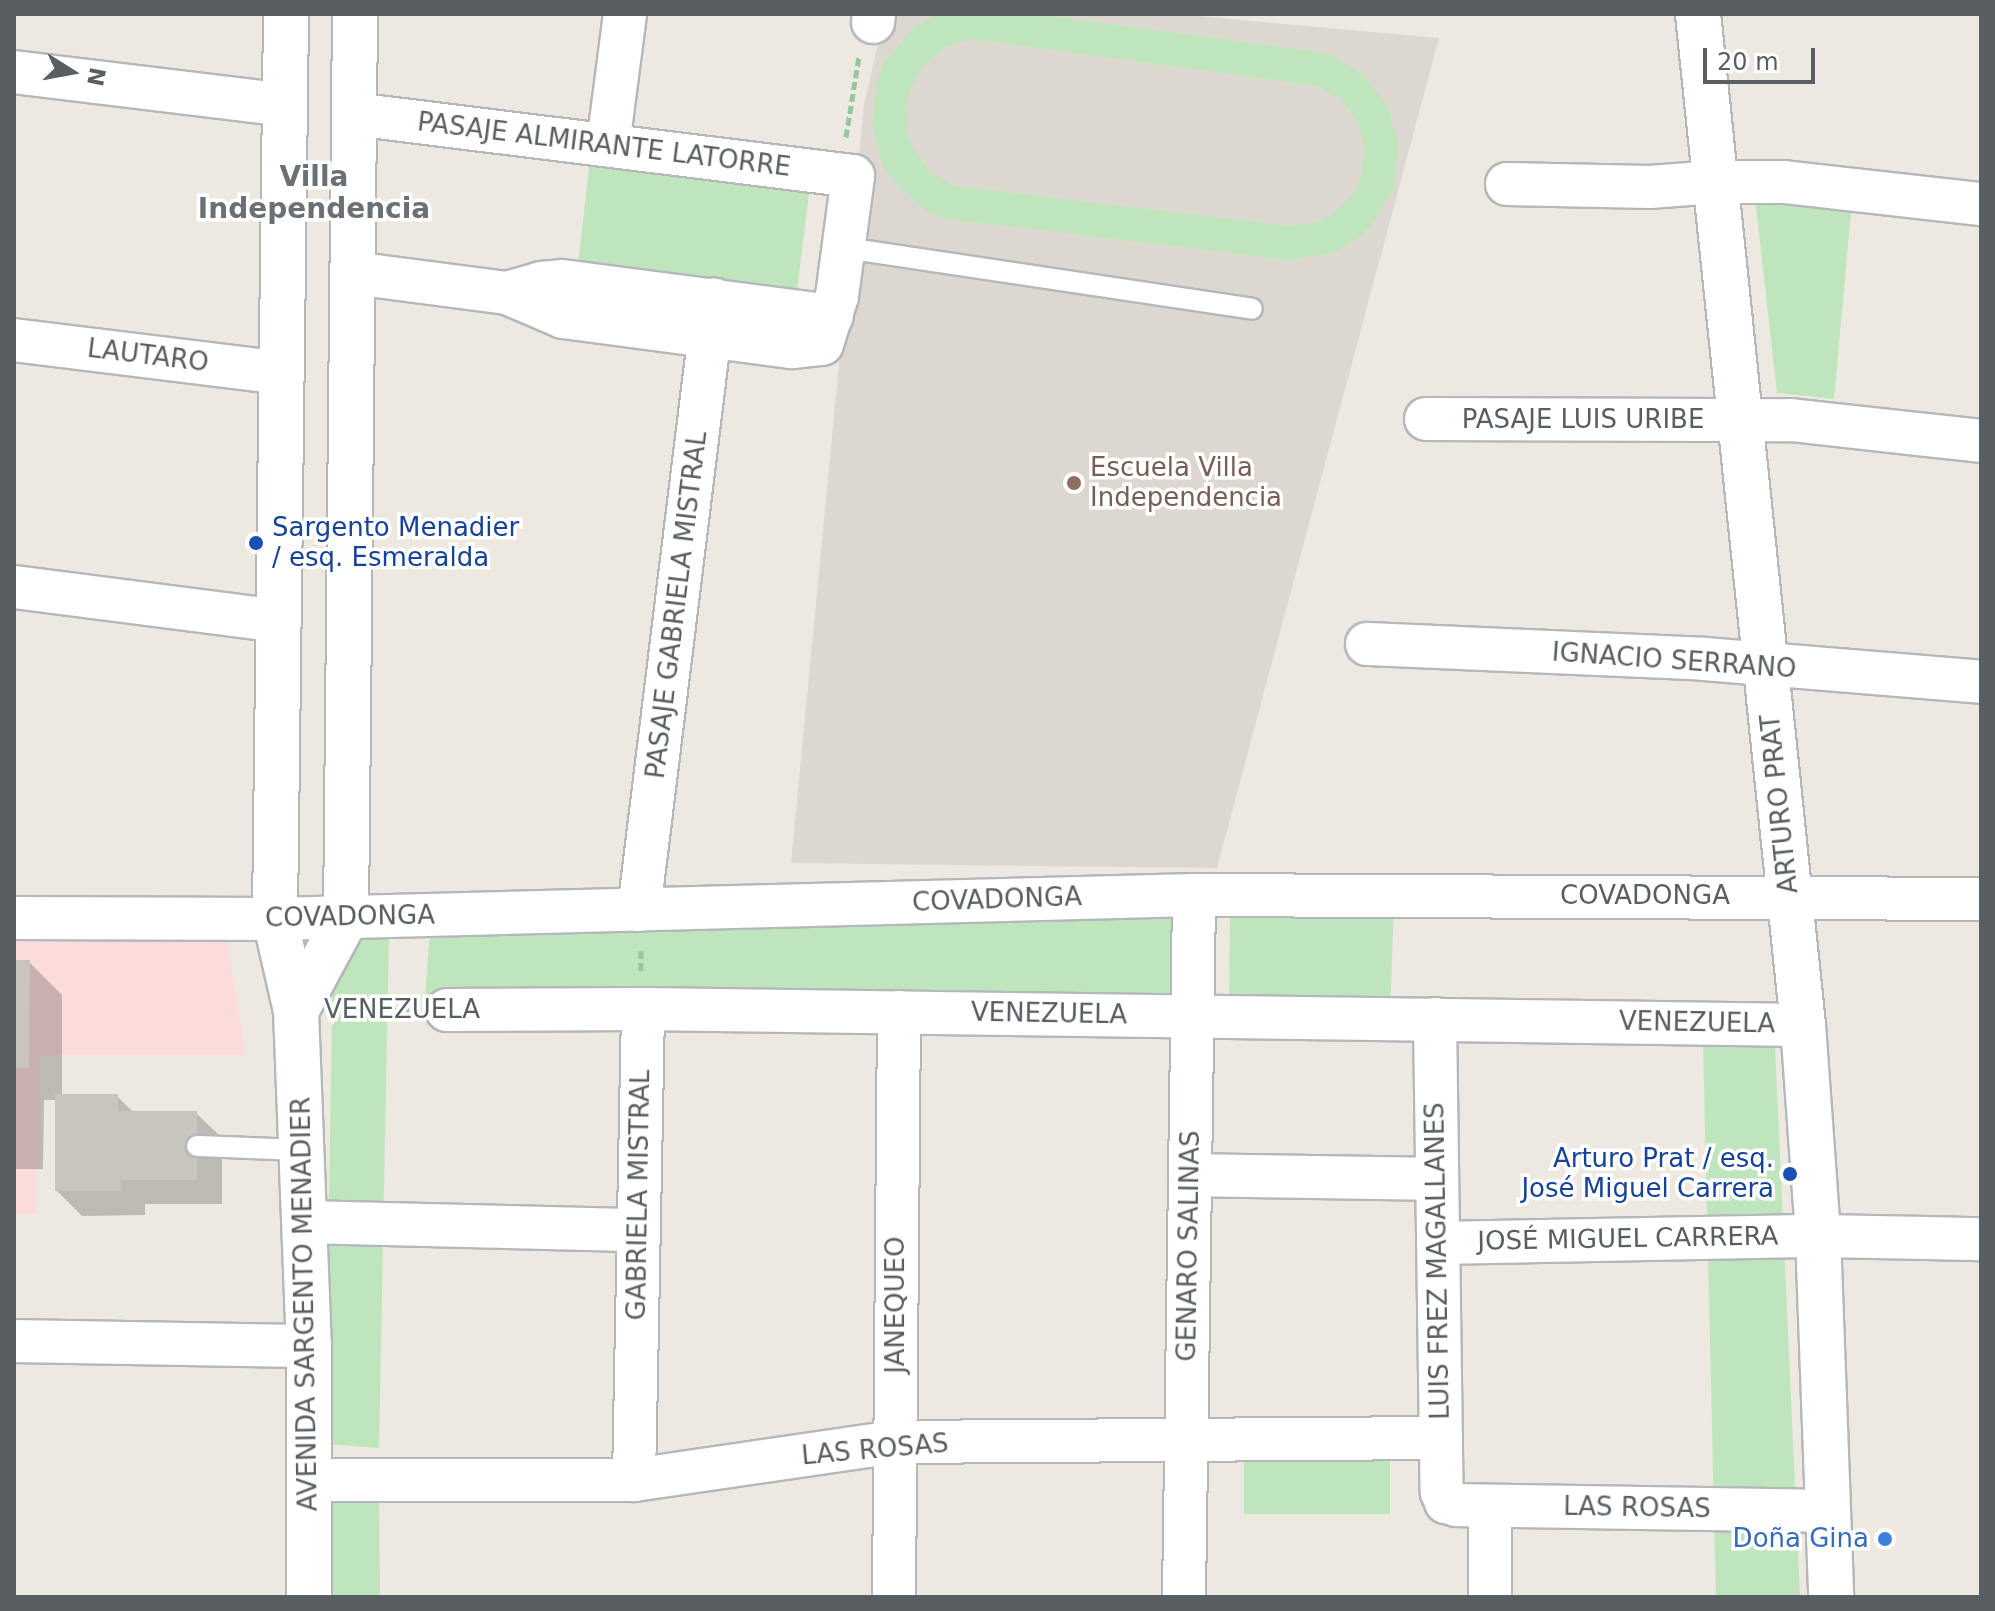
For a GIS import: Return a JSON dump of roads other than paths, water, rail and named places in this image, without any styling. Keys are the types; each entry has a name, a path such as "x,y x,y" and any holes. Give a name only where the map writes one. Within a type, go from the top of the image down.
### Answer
{"main road":[{"name":"AVENIDA SARGENTO MENADIER","path":"286,14 275,919 296,1011 309,1346 309,1597"},
{"path":"296,1011 346,918 355,14"},
{"name":"ARTURO PRAT","path":"1698,14 1803,1025 1818,1236 1831,1597"}],"street":[{"path":"608,145 625,14"},
{"path":"14,72 285,105"},
{"name":"PASAJE ALMIRANTE LATORRE","path":"354,114 853,176 845,252"},
{"path":"1507,184 1681,187 1715,182 1784,182 1981,204"},
{"path":"353,273 507,293 563,317 712,318 792,347 822,344 832,316 845,252"},
{"name":"PASAJE GABRIELA MISTRAL","path":"639,910 712,318"},
{"name":"LAUTARO","path":"14,340 281,373"},
{"name":"PASAJE LUIS URIBE","path":"1426,419 1805,421 1981,441"},
{"path":"14,587 278,621"},
{"name":"IGNACIO SERRANO","path":"1367,644 1704,659 1981,682"},
{"name":"COVADONGA","path":"14,918 346,918 1194,895 1981,899"},
{"name":"GENARO SALINAS","path":"1184,1597 1194,895"},
{"name":"VENEZUELA","path":"447,1010 643,1009 1803,1025"},
{"name":"GABRIELA MISTRAL","path":"634,1480 643,1009"},
{"name":"JANEQUEO","path":"894,1597 899,1012"},
{"name":"LUIS FREZ MAGALLANES","path":"1435,1019 1442,1492 1446,1502"},
{"path":"1190,1175 1437,1179"},
{"path":"305,1222 638,1230"},
{"path":"1818,1236 1981,1239"},
{"name":"JOSÉ MIGUEL CARRERA","path":"1438,1243 1818,1236"},
{"path":"14,1341 309,1346"},
{"name":"LAS ROSAS","path":"311,1480 634,1480 895,1442 1441,1438"},
{"name":"LAS ROSAS","path":"1446,1502 1490,1506 1828,1511"},
{"path":"1490,1506 1490,1597"}],"lane":[{"path":"845,252 866,251 1252,309"},
{"path":"197,1146 302,1150"}],"place":[{"name":"Escuela Villa Independencia","path":"1074,483"},
{"name":"Sargento Menadier / esq. Esmeralda","path":"256,543"},
{"name":"Arturo Prat / esq. José Miguel Carrera","path":"1790,1174"},
{"name":"Doña Gina","path":"1885,1539"}],"district":[{"name":"Villa Independencia","path":"314,193"}]}
